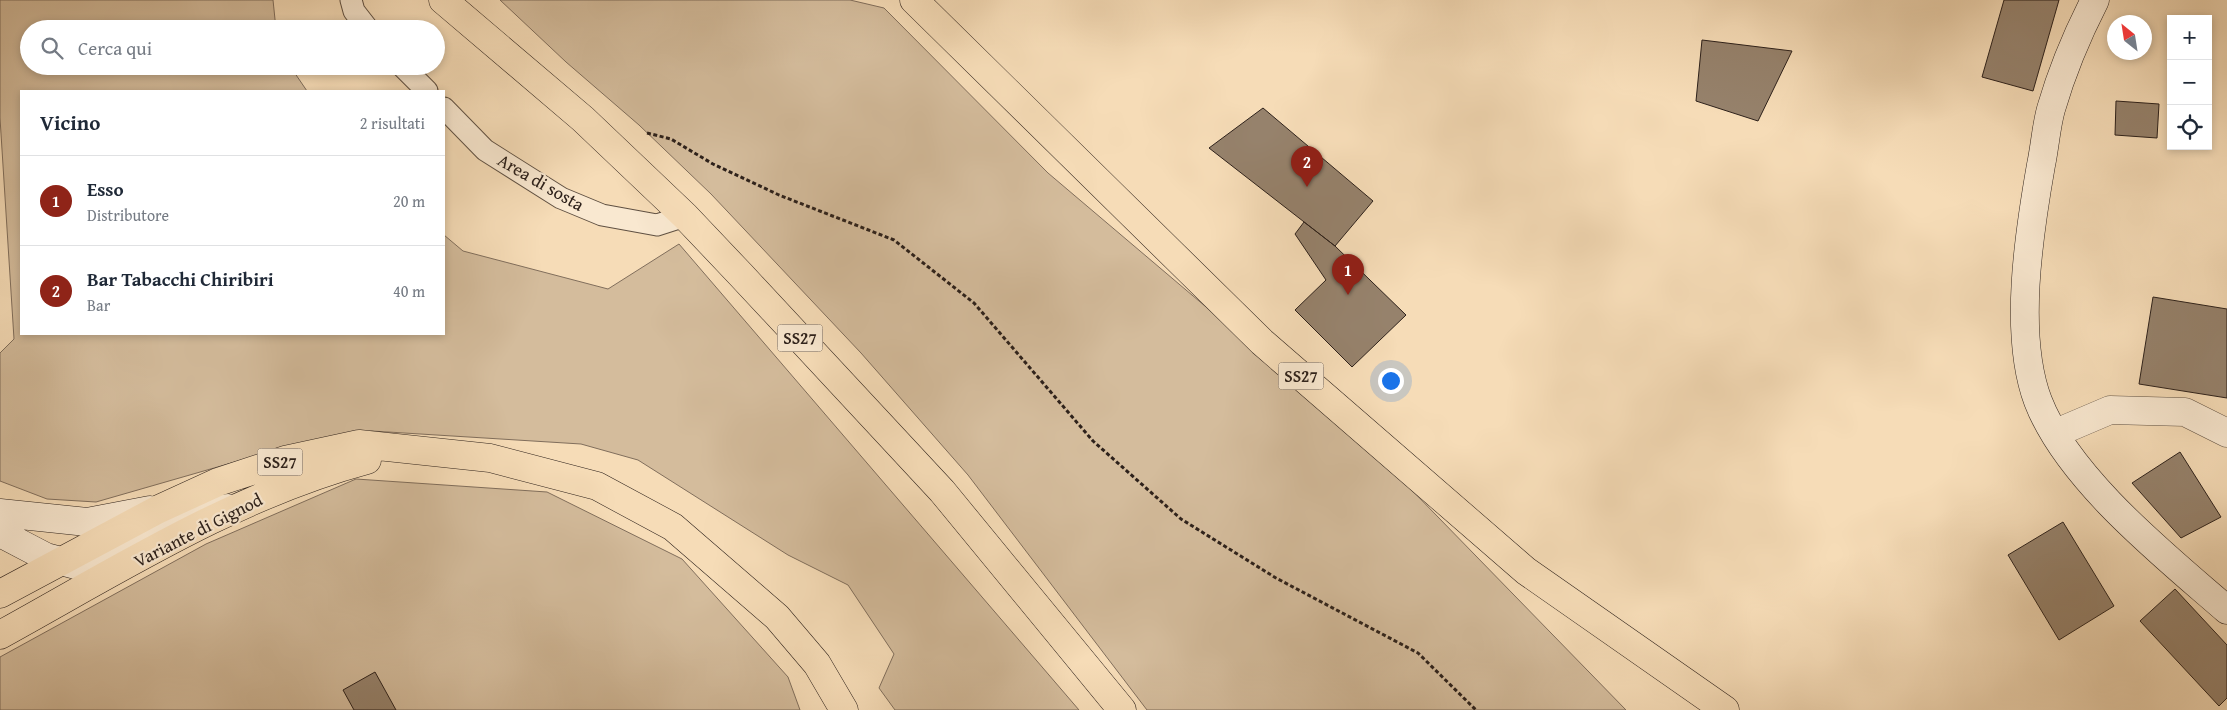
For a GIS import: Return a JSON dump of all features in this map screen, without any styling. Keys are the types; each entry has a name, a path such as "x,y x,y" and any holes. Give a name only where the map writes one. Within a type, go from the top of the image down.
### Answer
{"main road":[{"name":"SS27","path":"443,0 582,119 685,216 942,491 1122,710"},
{"name":"SS27","path":"914,0 1262,342 1526,571 1725,710"},
{"path":"2095,0 2076,38 2051,110 2033,210 2026,295 2028,366 2038,402 2063,447 2107,501 2227,610"},
{"path":"2056,433 2110,410 2185,412 2227,433"},
{"name":"SS27","path":"159,509 218,482 285,460 359,444 490,458 597,486 673,527 777,617 817,664 844,710"},
{"name":"Variante di Gignod","path":"0,635 238,506 332,470 408,450"},
{"path":"0,533 46,557 83,567 173,518 238,506"},
{"path":"0,513 87,522 159,509"},
{"name":"Variante di Gignod","path":"0,594 159,509"}],"lane":[{"path":"352,0 354,11 361,20"},
{"path":"411,75 426,90"},
{"name":"Area di sosta","path":"445,109 485,150 561,198 602,215 657,225 685,216"}],"path":[{"path":"645,133 671,139 713,164 779,195 894,240 974,303 1093,441 1181,519 1276,578 1418,653 1476,710"}],"shaded area":[{"path":"0,0 273,0 275,20 20,20 20,75 296,75 306,90 20,90 20,335 445,335 445,236 463,251 608,289 679,244 1079,710 895,710 879,688 894,654 848,585 788,555 638,460 581,444 372,431 287,447 96,502 47,499 0,481 0,353 14,339 0,118"},
{"path":"500,0 850,0 884,8 1048,173 1363,440 1626,710 1147,710 968,475 861,353 711,194 639,125 566,62"},
{"path":"356,479 547,492 682,559 788,677 800,710 0,710 0,657 206,544"}],"building":[{"path":"2004,0 2059,0 2033,91 1982,77"},
{"path":"1702,40 1792,51 1758,121 1696,101"},
{"path":"2116,101 2159,104 2157,138 2115,135"},
{"path":"1263,108 1373,201 1335,246 1209,148"},
{"path":"1304,222 1335,246 1406,315 1352,367 1295,310 1326,280 1295,234"},
{"path":"2153,297 2227,309 2227,398 2139,384"},
{"path":"2180,452 2221,517 2181,538 2132,483"},
{"path":"2063,522 2114,606 2059,640 2008,555"},
{"path":"2175,589 2227,645 2227,698 2219,706 2140,621"},
{"path":"375,672 396,710 354,710 343,690"}],"place":[{"name":"Bar Tabacchi Chiribiri","path":"1307,187"},
{"name":"Esso","path":"1348,295"}]}
